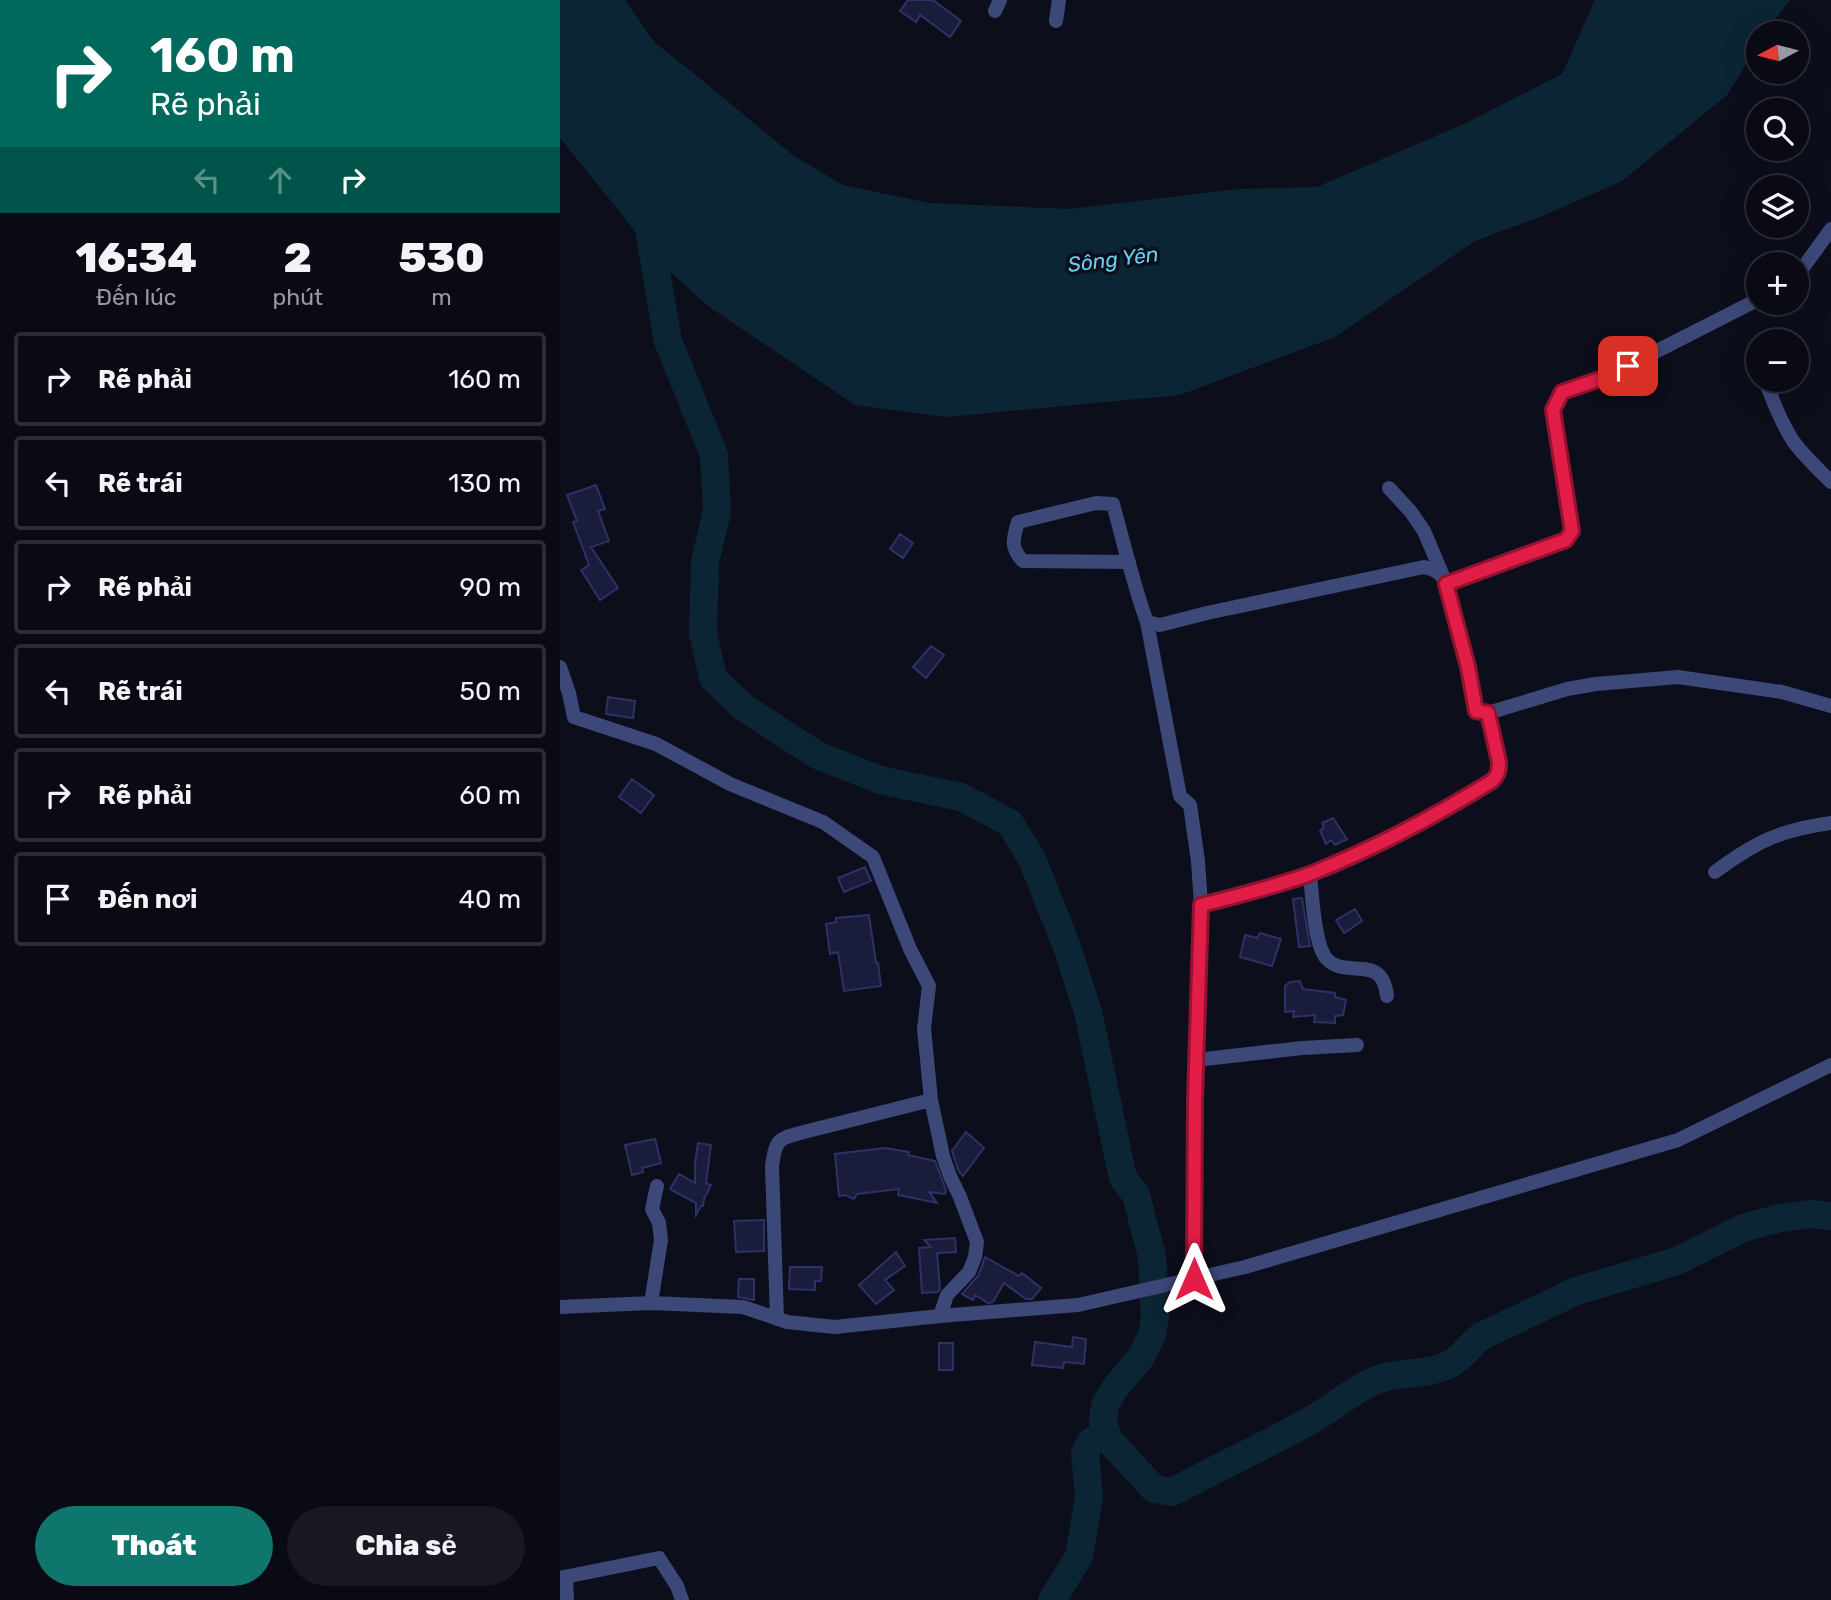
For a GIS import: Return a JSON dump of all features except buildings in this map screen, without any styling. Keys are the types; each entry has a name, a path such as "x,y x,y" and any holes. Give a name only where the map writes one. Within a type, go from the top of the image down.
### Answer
{"street":[{"path":"1056,20 1059,0"},
{"path":"1809,259 1831,229"},
{"path":"1445,580 1566,540 1572,531 1553,410 1562,392 1606,377 1746,306"},
{"path":"1770,392 1793,440 1831,482"},
{"path":"1390,488 1412,512 1424,531 1445,580 1468,667 1476,711 1488,713 1567,689 1596,684 1678,677 1782,692 1831,706"},
{"path":"1129,562 1023,561 1015,553 1013,538 1018,522 1096,503 1113,505 1147,622 1180,796 1190,805 1198,861 1201,905 1196,1059 1194,1279"},
{"path":"1147,622 1160,625 1207,612 1424,567 1435,569 1445,580"},
{"path":"560,667 574,717 656,744 730,784 823,822 873,856 910,949 929,986 924,1030 931,1100 943,1156 977,1242 969,1272 947,1295 940,1316"},
{"path":"1201,905 1310,874 1443,811 1492,781 1499,768 1488,713"},
{"path":"1715,872 1740,853 1769,838 1809,826 1831,823"},
{"path":"1310,874 1318,940 1325,958 1339,966 1376,972 1384,980 1387,996"},
{"path":"1196,1059 1357,1045"},
{"path":"560,1307 651,1303 743,1307 787,1322 835,1327 1078,1305 1245,1267 1678,1140 1831,1065"},
{"path":"777,1318 772,1166 775,1147 782,1139 796,1134 931,1100"},
{"path":"651,1303 661,1240 659,1223 652,1209 657,1186"},
{"path":"567,1600 563,1577 659,1558 677,1586 682,1600"}],"water":[{"name":"Sông Yên","path":"560,0 625,0 654,42 794,156 843,185 929,203 1070,209 1238,189 1317,187 1464,124 1562,74 1595,0 1790,0 1774,21 1746,21 1746,64 1728,94 1622,181 1547,214 1475,241 1335,337 1180,395 946,417 855,405 708,306 653,256 560,138"}],"waterway":[{"path":"647,218 668,341 714,455 717,511 705,562 703,633 713,678 743,707 817,755 880,780 961,797 1010,823 1032,859 1067,947 1088,1012 1123,1178 1136,1195 1152,1257 1155,1317 1152,1335 1141,1357 1115,1388 1105,1405 1103,1422 1108,1439 1154,1489 1171,1492 1182,1487 1295,1429 1379,1379 1429,1371 1448,1365 1480,1337 1576,1291 1677,1261 1743,1228 1780,1218 1810,1214 1831,1216"},
{"path":"1052,1600 1079,1556 1089,1497 1085,1453 1090,1443 1106,1431"}],"route":[{"path":"1194,1279 1195,1100 1201,905 1310,874 1354,855 1443,811 1496,777 1499,762 1488,713 1476,711 1468,667 1446,584 1566,540 1572,531 1553,410 1562,392 1606,377 1628,366"}]}
